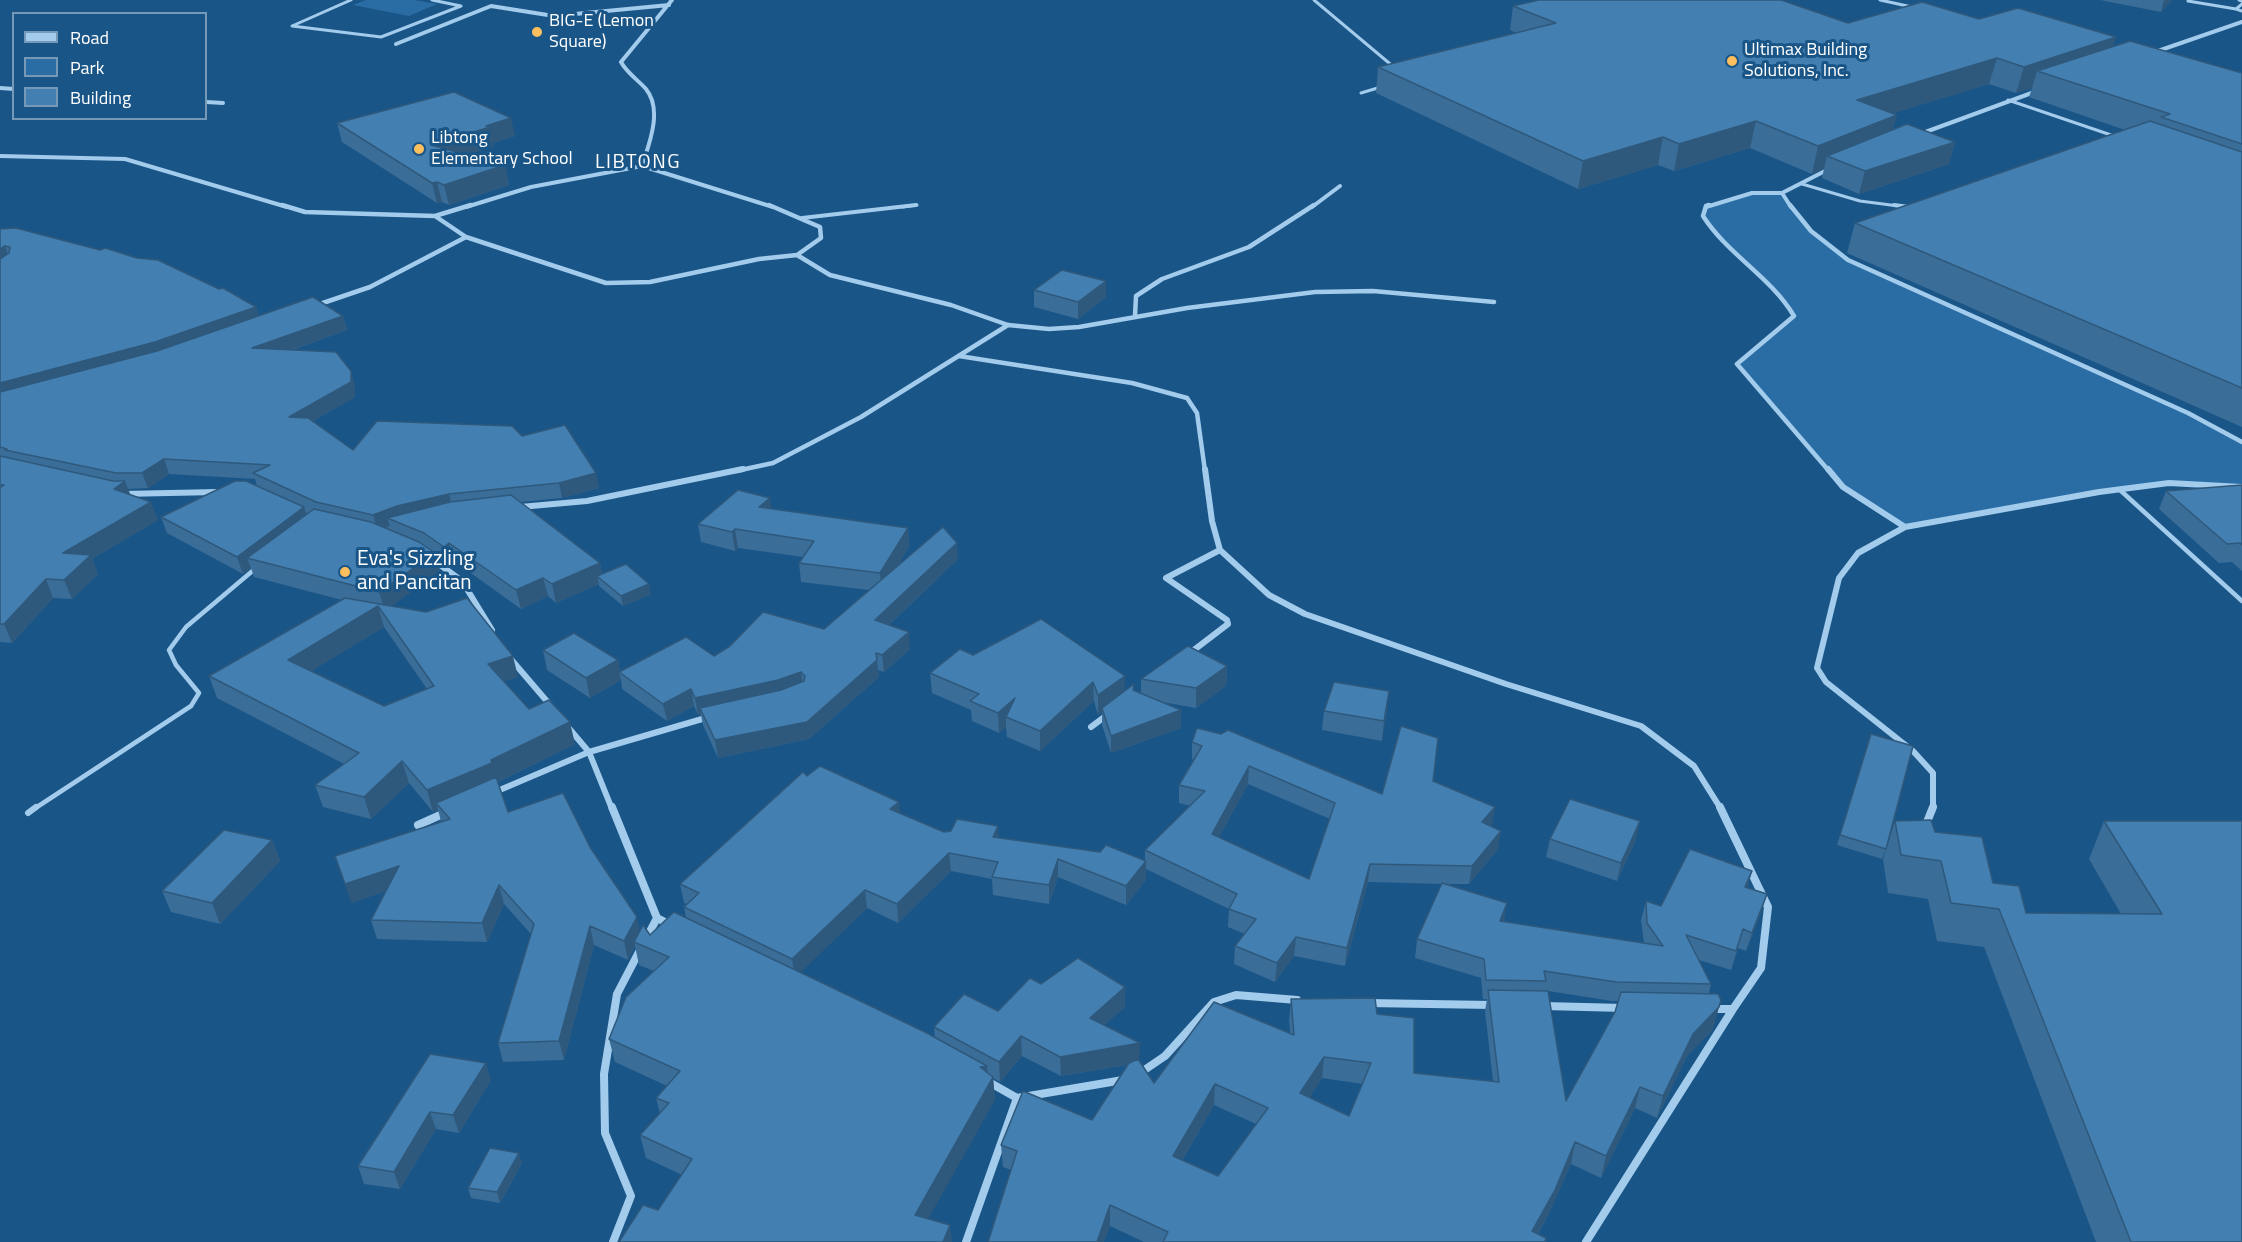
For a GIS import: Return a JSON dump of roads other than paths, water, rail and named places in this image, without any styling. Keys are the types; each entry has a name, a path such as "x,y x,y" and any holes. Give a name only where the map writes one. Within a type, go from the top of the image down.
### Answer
{"street":[{"path":"642,166 653,135 652,103 650,94 621,62 649,24 672,0"},
{"path":"396,44 491,6 554,16 669,5"},
{"path":"2145,55 2242,22"},
{"path":"1919,135 2040,90"},
{"path":"207,102 223,103"},
{"path":"0,156 124,159 305,212 435,216 531,187 642,166 752,198 802,218 820,227 821,238 797,255 759,259 650,282 617,284 606,283 466,237 435,216"},
{"path":"1831,169 1782,193 1752,193 1714,201 1706,206 1703,216 1716,236 1763,276 1788,304 1794,316 1737,364 1843,487 1905,528"},
{"path":"1135,316 1132,305 1138,292 1156,281 1237,254 1279,229 1340,186"},
{"path":"1782,193 1797,219 1822,243 1848,260 2188,413 2242,442"},
{"path":"311,308 370,287 466,237"},
{"path":"797,255 830,275 951,305 1008,325 1049,329 1079,327 1135,316 1315,292 1373,291 1494,302"},
{"path":"517,508 587,501 773,462 861,417 1008,325"},
{"path":"959,357 1132,383 1187,398 1197,413 1212,521 1221,550 1269,595 1305,614 1506,684 1641,726 1694,766 1723,813 1768,907 1761,968 1586,1242"},
{"path":"1921,835 1933,811 1933,773 1913,751 1826,682 1817,668 1839,578 1858,553 1905,528 2120,489 2169,483 2242,487"},
{"path":"112,492 222,492"},
{"path":"1182,658 1228,624 1223,615 1167,578 1172,573 1221,550"},
{"path":"427,556 462,581 499,641"},
{"path":"505,651 554,710"},
{"path":"1091,727 1109,713"},
{"path":"482,797 589,752 721,714"},
{"path":"561,718 589,752 657,918 678,928"},
{"path":"418,825 461,807"},
{"path":"613,1242 632,1196 605,1133 604,1074 617,994 657,918"},
{"path":"978,1077 1017,1098 1120,1081 1144,1071 1165,1056 1214,1002 1236,995 1311,1001"},
{"path":"1357,1003 1499,1006"},
{"path":"1535,1006 1634,1008"},
{"path":"1700,1009 1733,1009"},
{"path":"966,1242 1017,1098"}],"lane":[{"path":"351,0 292,26 381,37 461,6 432,0"},
{"path":"1314,0 1400,72"},
{"path":"1880,0 1920,9"},
{"path":"2188,1 2242,11"},
{"path":"2236,9 2241,2"},
{"path":"1361,93 1390,85"},
{"path":"2008,100 2124,140"},
{"path":"1802,184 1860,201 1914,207"},
{"path":"802,218 917,205"},
{"path":"2120,489 2242,601"},
{"path":"28,813 190,706 199,693 176,665 169,650 186,627 265,562"}],"place":[{"name":"BIG-E (Lemon Square)","path":"537,32"},
{"name":"Ultimax Building Solutions, Inc.","path":"1732,61"},
{"name":"Libtong Elementary School","path":"419,149"},
{"name":"Eva's Sizzling and Pancitan","path":"345,572"}],"district":[{"name":"LIBTONG","path":"638,163"}]}
